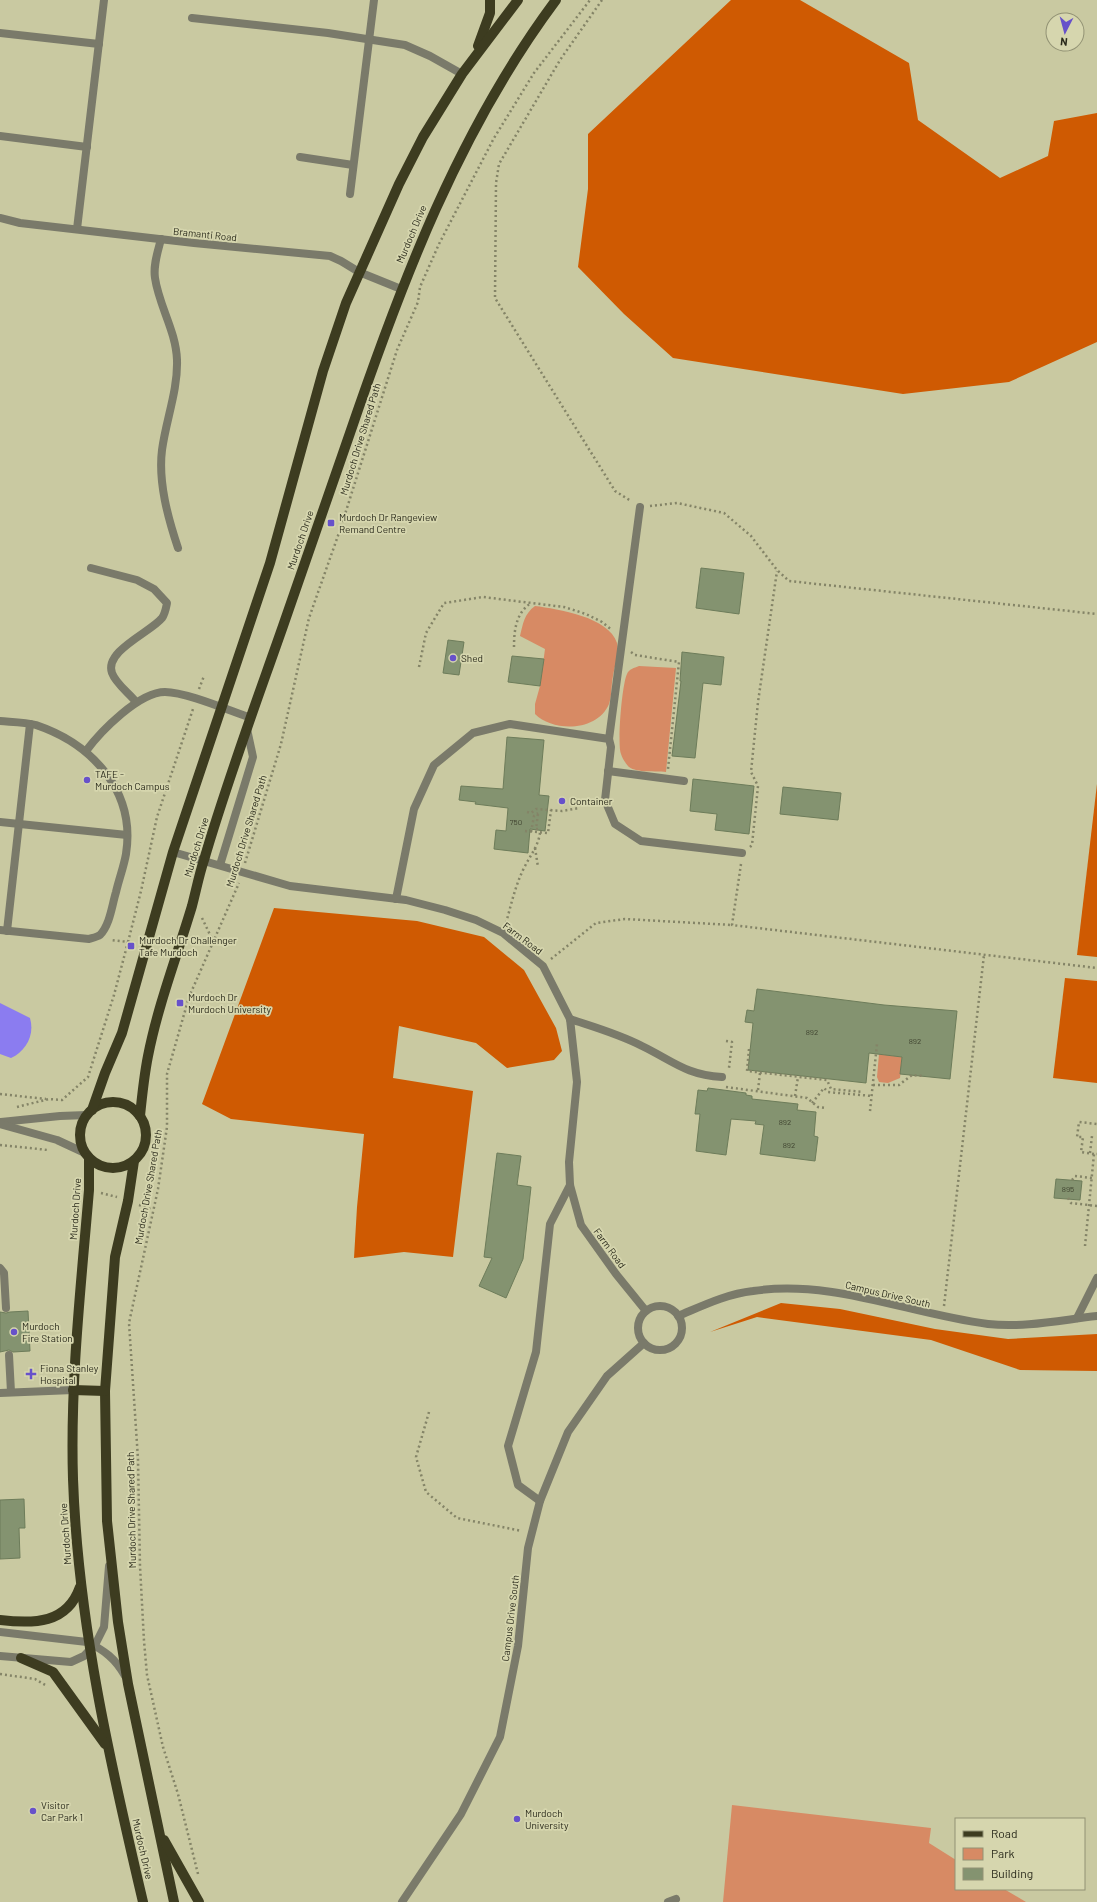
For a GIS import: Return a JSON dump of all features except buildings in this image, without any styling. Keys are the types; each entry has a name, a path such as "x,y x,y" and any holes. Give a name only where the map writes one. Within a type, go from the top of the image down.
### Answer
{"main road":[{"path":"474,57 490,13 490,0"},
{"name":"Murdoch Drive","path":"143,1902 107,1747 81,1585 73,1479 73,1390 89,1190 87,1156 80,1135 81,1126 89,1113 122,1033 173,852 270,562 332,344 346,303 410,160 436,114 474,57 518,0"},
{"name":"Murdoch Drive","path":"174,1902 128,1684 118,1622 110,1549 105,1468 105,1391 115,1257 128,1201 134,1160 141,1153 146,1134 140,1116 149,1051 168,980 192,906 204,860 247,729 365,387 401,290 466,142 534,29 556,0"},
{"path":"89,1113 101,1104 112,1102 123,1104 132,1108 140,1116"},
{"path":"87,1156 97,1164 111,1168 126,1166 134,1160"},
{"path":"73,1390 105,1391"},
{"path":"0,1620 34,1622 60,1614 71,1605 81,1585"},
{"path":"21,1658 53,1672 107,1747"},
{"path":"159,1829 199,1902"}],"street":[{"path":"77,229 104,0"},
{"path":"350,194 374,0"},
{"path":"192,18 328,33 410,47 462,74"},
{"path":"0,33 98,44"},
{"path":"0,136 87,146"},
{"path":"300,157 353,165"},
{"name":"Bramanti Road","path":"0,218 20,222 162,239 330,256 359,272 401,290"},
{"path":"162,239 156,258 155,278 170,325 177,360 176,377 162,451 164,494 170,524 178,548"},
{"path":"640,507 623,645 609,739 611,747 605,800 614,824 641,841 742,853"},
{"path":"91,568 137,580 154,589 167,603 163,617 151,629 120,650 112,664 111,671 114,677 136,702"},
{"path":"86,751 122,713 136,702 165,692 185,696 251,718"},
{"path":"0,721 30,724 65,737 86,751 101,765 115,788 125,815 127,835 124,861 107,925 100,935 89,939 4,930 19,824 30,724"},
{"path":"396,899 414,809 434,765 473,733 510,724 609,739"},
{"path":"220,865 253,757 247,729"},
{"path":"608,771 684,781"},
{"path":"0,822 127,835"},
{"name":"Farm Road","path":"173,852 290,886 396,899 445,910 476,920 503,933 543,966 570,1019 577,1082 569,1162 570,1185 581,1225 616,1274 646,1311"},
{"path":"570,1019 615,1034 642,1046 677,1066 702,1076 725,1079"},
{"path":"0,1123 89,1113"},
{"path":"0,1123 57,1140 87,1156"},
{"path":"540,1500 518,1485 508,1446 536,1352 550,1224 570,1185"},
{"path":"0,1268 4,1273 6,1308"},
{"path":"1077,1318 1097,1278"},
{"name":"Campus Drive South","path":"678,1316 720,1298 752,1291 788,1288 824,1290 860,1296 943,1317 990,1324 1016,1325 1097,1316"},
{"path":"660,1306 669,1308 678,1316 682,1324 678,1342 672,1347 658,1350 644,1343 640,1336 638,1327 640,1318 646,1311 660,1306"},
{"name":"Campus Drive South","path":"402,1902 461,1814 500,1737 518,1646 528,1548 540,1500 568,1432 607,1376 644,1343"},
{"path":"9,1355 11,1392"},
{"path":"0,1393 73,1390"},
{"path":"0,1656 71,1662 79,1659 100,1636 105,1620 110,1549"},
{"path":"0,1632 91,1646 113,1658 122,1670 128,1684"},
{"path":"668,1902 676,1899"}],"path":[{"name":"Murdoch Drive Shared Path","path":"199,1876 178,1794 163,1747 147,1675 144,1641 138,1459 129,1323 153,1210 167,1127 167,1074 189,997 237,889 281,744 308,618 340,530 397,350 418,302 420,287 439,244 494,138 534,73 590,0"},
{"path":"602,0 560,60 499,164 496,182 496,298 615,491 640,507 677,503 724,513 751,536 778,570 789,581 1097,614"},
{"path":"732,925 742,853 752,845 758,786 751,772 758,702 778,570"},
{"path":"419,667 426,633 444,603 483,597 564,607 586,614 602,622 612,630 623,645 635,655 679,662 667,779"},
{"path":"514,647 517,621 523,608 531,603"},
{"path":"0,1094 62,1100 88,1076 114,995 141,891 157,817 187,726"},
{"path":"527,812 531,813 536,809 569,811 579,808"},
{"path":"525,831 540,833 548,832 551,810"},
{"path":"531,832 534,816 538,814 536,828 538,829"},
{"path":"503,933 517,885 538,843 540,833"},
{"path":"535,848 538,867"},
{"path":"543,966 596,923 625,919 732,925 1097,968"},
{"path":"100,935 111,940 128,942"},
{"path":"943,1317 984,954"},
{"path":"726,1042 732,1042 728,1070"},
{"path":"870,1111 877,1044"},
{"path":"749,1049 747,1071 827,1080 831,1089 863,1092"},
{"path":"758,1090 760,1073"},
{"path":"873,1085 899,1085 912,1075 924,1076"},
{"path":"796,1096 798,1077"},
{"path":"725,1079 726,1087"},
{"path":"812,1103 829,1084"},
{"path":"720,1087 758,1090 807,1098 818,1107 825,1108"},
{"path":"824,1088 828,1092 872,1096"},
{"path":"17,1107 49,1099"},
{"path":"1085,1246 1096,1154 1081,1152 1083,1137 1077,1136 1079,1122 1097,1124"},
{"path":"1090,1153 1092,1136"},
{"path":"0,1145 52,1151"},
{"path":"1072,1180 1075,1176 1092,1178"},
{"path":"89,1190 153,1210"},
{"path":"1068,1198 1071,1203 1097,1206"},
{"path":"429,1412 416,1457 426,1492 457,1518 532,1533"},
{"path":"0,1674 35,1679 51,1688"}],"green space":[{"path":"535,606 569,612 594,621 612,634 617,643 618,647 612,679 610,701 603,713 595,720 586,724 564,726 543,720 535,714 535,704 540,686 545,649 520,636 523,623 528,612"},
{"path":"639,666 676,668 666,772 632,769 623,759 621,754 620,727 625,680 629,671"},
{"path":"879,1054 902,1057 900,1078 888,1083 879,1082 877,1077"},
{"path":"732,1805 931,1828 929,1843 955,1859 955,1890 1006,1890 1026,1902 723,1902"}],"shaded area":[{"path":"731,0 800,0 909,63 918,120 1000,178 1048,156 1054,121 1097,113 1097,342 1009,382 903,394 673,358 624,314 578,267 588,189 588,134"},
{"path":"1097,784 1097,957 1077,955"},
{"path":"274,908 417,921 484,937 524,970 556,1028 562,1051 554,1060 507,1068 476,1043 399,1026 393,1078 473,1091 453,1257 404,1252 354,1258 364,1134 231,1119 202,1104"},
{"path":"1065,978 1097,981 1097,1083 1053,1078"},
{"path":"0,1003 30,1018 31,1030 28,1042 21,1051 11,1058 0,1054"},
{"path":"781,1303 840,1309 935,1329 1008,1339 1097,1334 1097,1371 1020,1370 931,1340 757,1317 710,1332"}],"place":[{"name":"Murdoch Dr Rangeview Remand Centre","path":"331,523"},
{"name":"Shed","path":"453,658"},
{"name":"TAFE - Murdoch Campus","path":"87,780"},
{"name":"Container","path":"562,801"},
{"name":"Murdoch Dr Challenger Tafe Murdoch","path":"131,946"},
{"name":"Murdoch Dr Murdoch University","path":"180,1003"},
{"name":"Murdoch Fire Station","path":"14,1332"},
{"name":"Fiona Stanley Hospital","path":"31,1374"},
{"name":"Visitor Car Park 1","path":"33,1811"},
{"name":"Murdoch University","path":"517,1819"}]}
